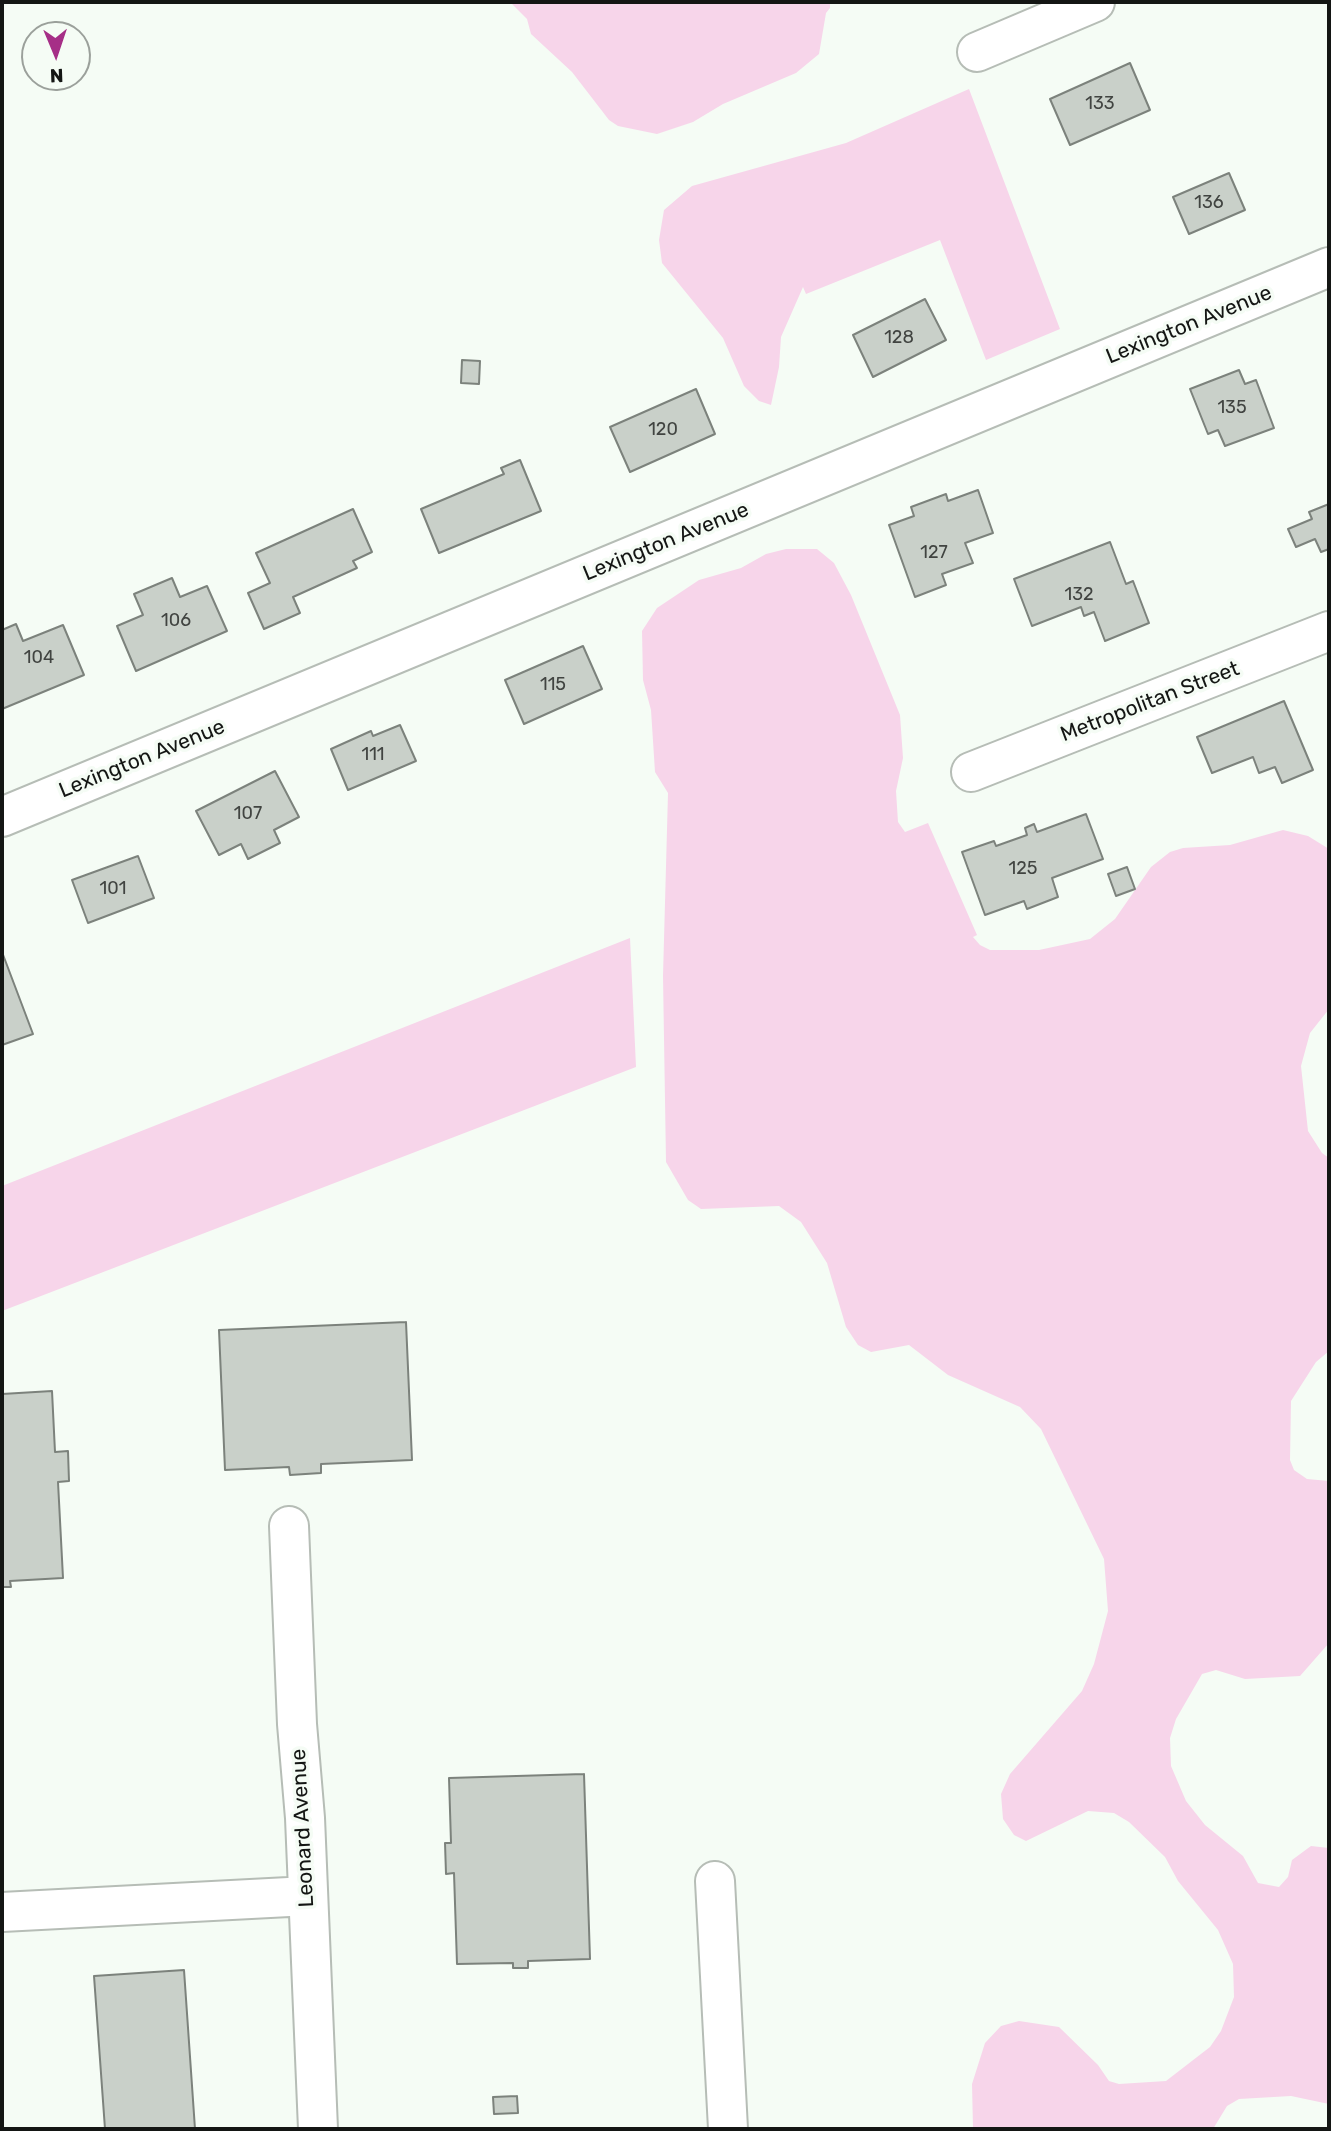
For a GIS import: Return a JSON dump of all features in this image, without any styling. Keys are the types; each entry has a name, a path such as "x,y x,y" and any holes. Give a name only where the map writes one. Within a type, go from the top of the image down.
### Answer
{"street":[{"path":"977,52 1095,2"},
{"name":"Lexington Avenue","path":"2,817 1329,267"},
{"name":"Metropolitan Street","path":"971,772 1329,631"},
{"name":"Leonard Avenue","path":"289,1527 318,2129"},
{"path":"715,1881 728,2129"},
{"path":"2,1913 308,1896"}],"shaded area":[{"path":"510,2 830,2 830,8 826,13 819,54 796,73 723,104 693,122 657,134 618,126 609,120 572,72 531,34 527,19"},
{"path":"969,89 1060,329 986,360 940,240 806,294 803,287 781,337 779,367 771,405 759,401 744,386 723,338 662,263 659,240 664,210 692,186 846,143"},
{"path":"786,549 817,549 834,563 851,595 900,715 903,758 896,791 898,822 905,832 928,823 977,935 973,937 980,945 990,950 1039,950 1090,939 1115,919 1151,867 1170,852 1183,848 1230,845 1283,830 1308,836 1329,849 1329,1009 1310,1033 1301,1066 1308,1131 1322,1153 1329,1158 1329,1351 1316,1362 1291,1401 1290,1460 1294,1470 1307,1479 1329,1481 1329,1643 1300,1676 1245,1679 1216,1670 1202,1674 1176,1719 1170,1738 1171,1766 1186,1801 1205,1825 1243,1856 1258,1883 1279,1887 1288,1877 1292,1860 1311,1846 1329,1848 1329,2104 1291,2096 1239,2099 1227,2106 1213,2129 973,2128 972,2084 985,2043 1001,2026 1019,2021 1059,2027 1098,2065 1109,2081 1119,2084 1166,2081 1210,2047 1221,2031 1234,1997 1233,1964 1218,1930 1178,1881 1165,1857 1129,1822 1114,1813 1088,1811 1026,1841 1014,1835 1003,1819 1001,1794 1010,1774 1082,1691 1094,1664 1108,1611 1104,1559 1041,1429 1020,1407 948,1375 909,1345 871,1352 858,1345 846,1327 827,1263 801,1222 779,1206 701,1209 688,1200 666,1162 663,976 668,793 655,772 651,710 643,680 642,631 657,608 699,580 741,568 766,554"},
{"path":"630,938 636,1067 2,1311 2,1186"}],"building":[{"path":"1130,63 1150,110 1070,145 1050,99"},
{"path":"1229,173 1245,210 1189,234 1173,197"},
{"path":"925,299 946,340 873,377 853,335"},
{"path":"462,360 480,361 479,384 461,383"},
{"path":"1239,370 1245,384 1256,380 1274,428 1225,446 1218,430 1208,434 1190,389"},
{"path":"696,389 715,434 630,472 610,427"},
{"path":"520,460 541,511 439,553 421,509 504,474 501,468"},
{"path":"978,490 993,533 965,543 973,563 942,574 946,585 915,597 889,525 914,516 911,507 946,494 948,501"},
{"path":"1329,504 1329,549 1321,552 1315,539 1296,547 1288,529 1312,519 1309,512"},
{"path":"353,509 372,552 353,561 357,568 293,597 300,613 264,629 248,593 270,583 256,553"},
{"path":"1110,542 1126,584 1133,581 1149,623 1105,641 1094,612 1084,616 1081,607 1032,626 1014,579"},
{"path":"172,578 180,597 207,586 227,631 136,671 117,626 143,615 134,594"},
{"path":"16,624 23,641 63,625 84,675 2,709 2,630"},
{"path":"583,646 602,689 524,724 505,680"},
{"path":"1284,701 1313,770 1282,783 1275,767 1259,773 1253,757 1212,773 1197,737"},
{"path":"400,725 416,761 348,790 331,749 371,731 373,736"},
{"path":"275,771 299,817 274,830 280,843 248,859 241,844 219,855 196,811"},
{"path":"1086,814 1103,859 1052,878 1058,897 1027,909 1024,901 985,915 962,852 994,841 996,846 1027,835 1025,828 1034,824 1037,832"},
{"path":"138,856 154,898 88,923 72,880"},
{"path":"1127,867 1135,889 1116,896 1108,874"},
{"path":"2,952 33,1034 2,1045"},
{"path":"406,1322 412,1460 321,1464 321,1473 290,1475 289,1467 225,1470 219,1330"},
{"path":"52,1391 55,1452 68,1451 69,1481 58,1482 63,1578 10,1581 11,1587 2,1587 2,1394"},
{"path":"584,1774 590,1959 528,1961 528,1968 513,1968 513,1963 457,1964 454,1873 446,1874 445,1843 451,1843 449,1778"},
{"path":"184,1970 195,2129 105,2129 94,1976"},
{"path":"517,2096 518,2113 494,2114 493,2097"}]}
